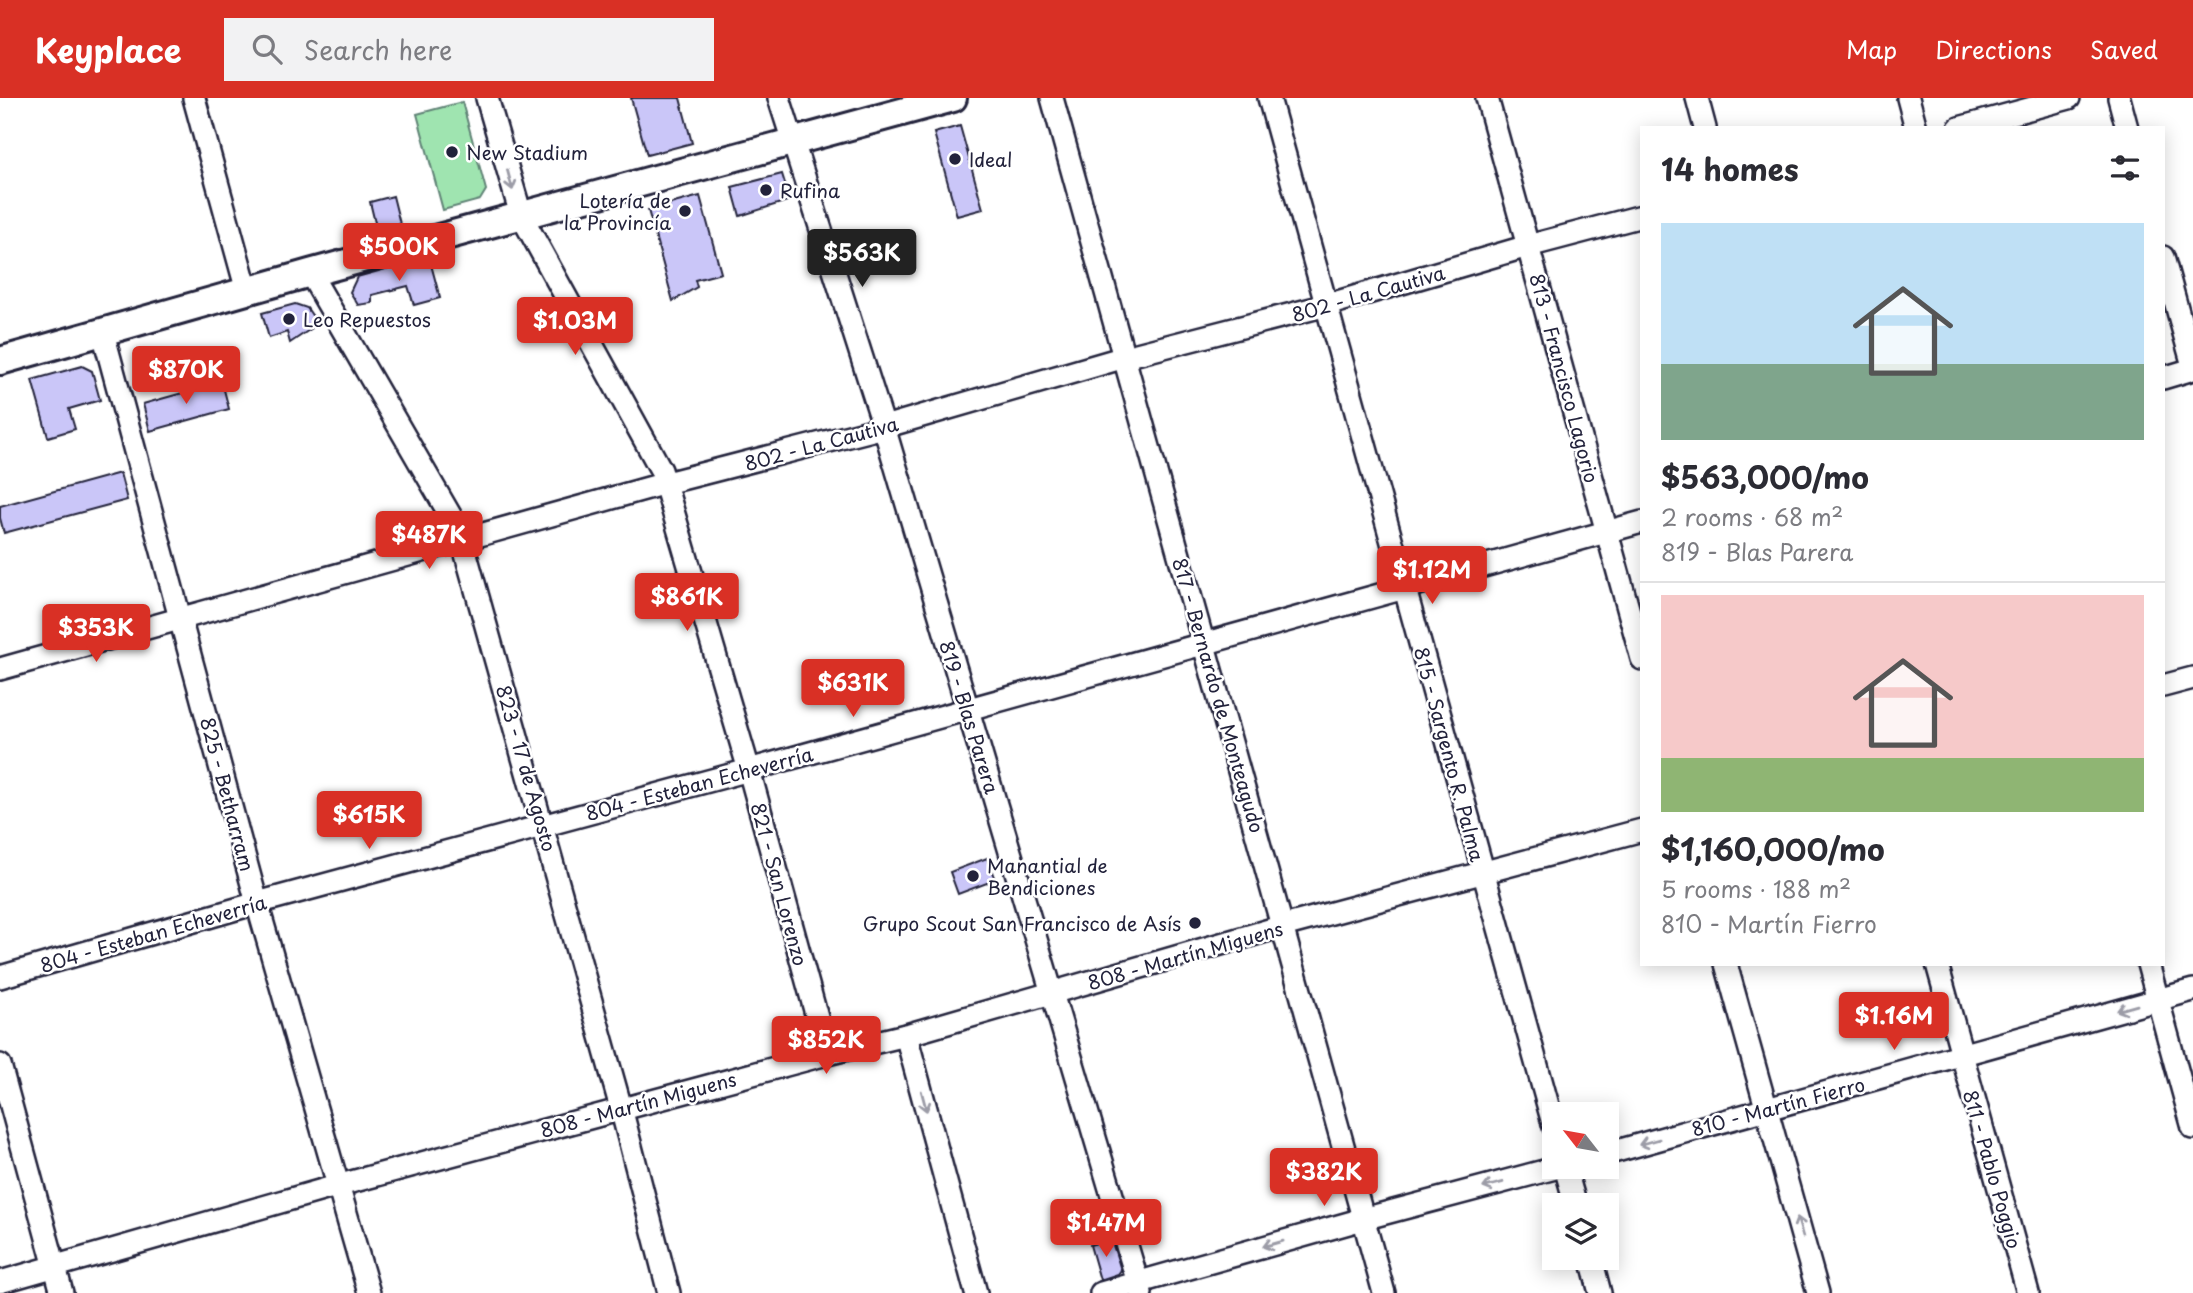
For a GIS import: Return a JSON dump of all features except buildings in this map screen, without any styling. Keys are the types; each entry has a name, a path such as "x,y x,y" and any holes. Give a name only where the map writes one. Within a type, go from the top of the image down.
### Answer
{"main road":[{"path":"0,362 310,273 953,98"}],"street":[{"path":"194,98 247,291"},
{"name":"821 - San Lorenzo","path":"487,98 521,215 666,483 827,1054"},
{"name":"819 - Blas Parera","path":"779,98 884,427 1140,1288"},
{"name":"817 - Bernardo de Monteagudo","path":"1052,98 1384,1293"},
{"name":"815 - Sargento R. Palma","path":"1269,98 1547,1102"},
{"name":"813 - Francisco Lagorio","path":"1487,98 1640,652"},
{"path":"1697,98 1704,126"},
{"path":"1908,98 1915,126"},
{"path":"1966,126 2068,98"},
{"path":"2119,98 2126,126"},
{"name":"802 - La Cautiva","path":"0,669 666,483 884,427 1125,357 1327,305 1528,246 1640,217"},
{"path":"2165,264 2193,368 2165,377"},
{"name":"823 - 17 de Agosto","path":"310,273 462,540 621,1108 669,1293"},
{"name":"825 - Betharram","path":"103,333 257,903 369,1293"},
{"name":"804 - Esteban Echeverría","path":"0,977 257,903 968,710 1640,523"},
{"path":"2165,685 2193,678"},
{"name":"808 - Martín Miguens","path":"0,1282 340,1185 621,1108 906,1035 1283,926 1640,831"},
{"path":"1727,966 1818,1293"},
{"name":"811 - Pablo Poggio","path":"1938,966 2028,1293"},
{"path":"2148,966 2193,1128"},
{"name":"810 - Martín Fierro","path":"1619,1150 2193,990"},
{"path":"906,1035 976,1293"},
{"path":"0,1065 62,1293"},
{"path":"1101,1293 1140,1288 1363,1219 1542,1172"},
{"path":"1594,1270 1601,1293"}],"green space":[{"name":"New Stadium","path":"462,102 486,190 480,200 443,210 417,114"}],"place":[{"name":"New Stadium","path":"452,152"},
{"name":"Ideal","path":"955,159"},
{"name":"Rufina","path":"766,190"},
{"name":"Lotería de la Provincía","path":"685,211"},
{"name":"Leo Repuestos","path":"289,319"},
{"name":"Manantial de Bendiciones","path":"973,876"},
{"name":"Grupo Scout San Francisco de Asís","path":"1195,923"}]}
